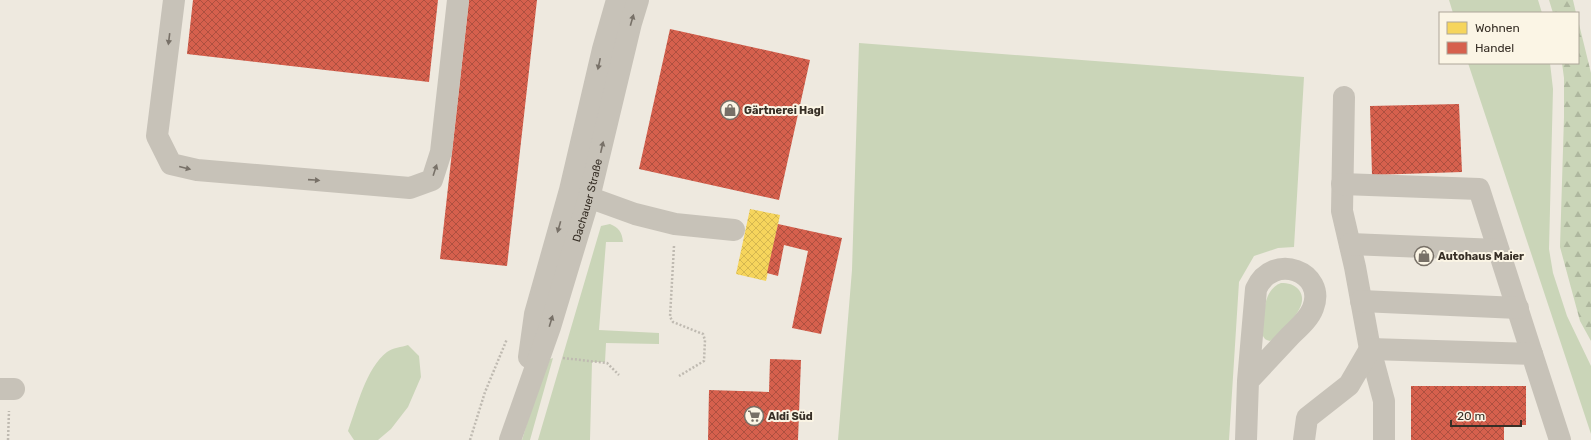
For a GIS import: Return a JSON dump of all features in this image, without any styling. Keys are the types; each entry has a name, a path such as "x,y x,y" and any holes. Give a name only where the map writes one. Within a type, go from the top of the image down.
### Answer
{"street":[{"path":"174,0 157,136 171,164 197,170 410,188 432,180 441,152 458,0"},
{"name":"Dachauer Straße","path":"580,194 603,49 617,0"},
{"name":"Dachauer Straße","path":"510,440 524,398 535,314 580,194 638,0"},
{"path":"1344,97 1342,211 1350,244 1370,350 1384,401 1384,440"},
{"path":"1342,184 1479,189 1560,440"},
{"path":"580,194 635,214 675,224 734,230"},
{"path":"1350,244 1498,250"},
{"path":"1246,440 1248,381 1256,289 1260,282 1271,271 1279,268 1294,269 1307,278 1312,284 1315,300 1314,307 1305,321 1248,381"},
{"path":"1361,301 1518,308"},
{"path":"1370,350 1532,354"},
{"path":"1304,440 1307,418 1349,385 1370,350"}],"path":[{"path":"675,224 670,317 672,322 702,334 705,340 704,361 679,376"},
{"path":"558,358 607,363 619,375"},
{"path":"8,389 8,440"}],"green space":[{"path":"1449,0 1538,0 1542,12 1453,12"},
{"path":"1549,0 1573,0 1576,12 1553,12"},
{"path":"1579,24 1591,73 1591,341 1580,321 1560,247 1564,78 1562,64 1579,64"},
{"path":"859,43 1304,77 1294,247 1278,248 1254,256 1239,282 1229,440 838,440 852,270"},
{"path":"1468,64 1550,64 1553,89 1549,249 1553,273 1567,316 1591,366 1591,434"},
{"path":"610,224 620,231 623,242 606,242 599,330 659,333 659,344 606,343 605,362 592,362 590,440 538,440 601,226"},
{"path":"1281,283 1295,286 1302,296 1302,303 1290,322 1276,337 1270,341 1265,339 1262,334 1265,305 1270,292"},
{"path":"408,345 419,356 421,377 408,407 391,429 378,440 354,440 348,431 363,388 373,368 387,352"},
{"path":"553,358 530,440 522,440 535,396 550,359"}],"building: Wohnen":[{"path":"750,209 780,215 766,281 736,274"}],"building: Handel":[{"path":"193,0 438,0 429,82 187,54"},
{"path":"469,0 537,0 507,266 440,259"},
{"path":"670,29 810,60 779,200 639,169"},
{"path":"1459,104 1462,172 1372,175 1370,106"},
{"path":"778,224 842,238 821,334 792,328 808,251 784,245 778,276 767,273"},
{"name":"Aldi Süd","path":"770,359 801,360 798,440 708,440 709,390 769,392"},
{"path":"1411,386 1526,386 1526,425 1504,425 1504,440 1411,440"}],"place":[{"name":"Gärtnerei Hagl","path":"730,110"},
{"name":"Autohaus Maier","path":"1424,256"},
{"name":"Aldi Süd","path":"754,416"}]}
